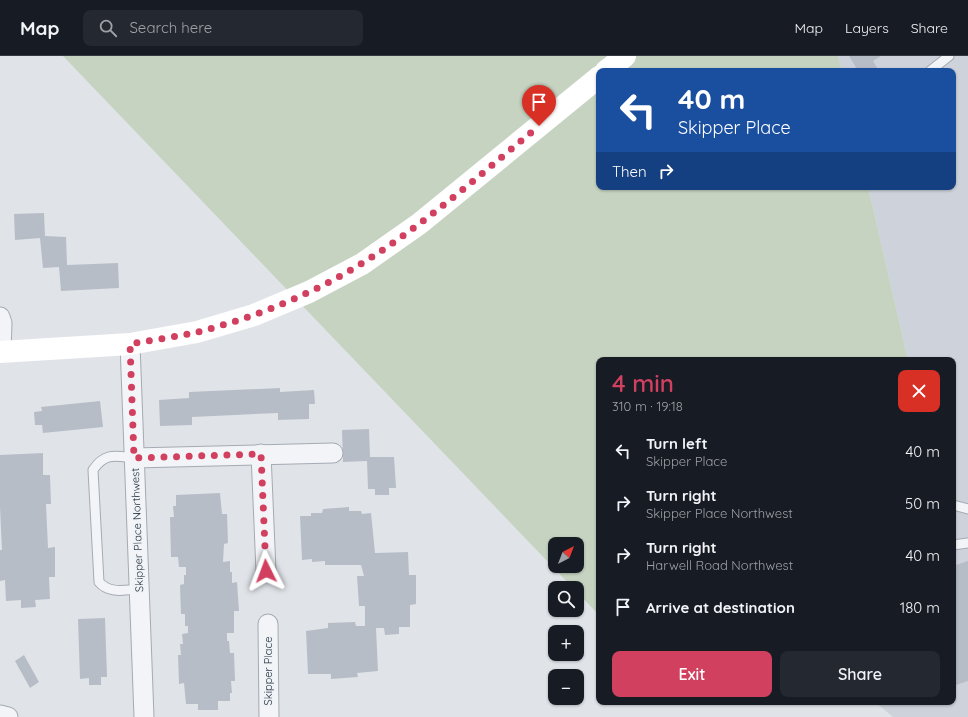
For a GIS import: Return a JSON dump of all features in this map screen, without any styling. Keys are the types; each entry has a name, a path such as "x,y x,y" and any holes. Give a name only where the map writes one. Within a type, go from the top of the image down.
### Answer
{"street":[{"path":"610,68 625,56"},
{"path":"0,317 2,323 0,352 130,344 197,332 254,315 309,292 362,264 419,224 596,79"},
{"name":"Skipper Place Northwest","path":"130,344 144,717"},
{"path":"134,458 333,453"},
{"path":"261,454 266,571"},
{"name":"Skipper Place","path":"268,624 269,717"},
{"path":"0,715 8,717"}],"lane":[{"path":"934,68 949,56"},
{"path":"134,458 114,456 105,458 98,462 93,470 99,582 104,588 112,590 139,589"},
{"path":"956,506 968,509"},
{"path":"956,545 968,543"}],"shaded area":[{"path":"838,56 968,56 968,717 893,717 879,705 956,705 956,357 907,357 869,190 956,190 956,68 841,68"}],"green space":[{"path":"63,56 838,56 841,68 596,68 596,190 869,190 907,357 596,357 596,612 584,599 584,581 566,581 559,573 584,573 584,537 548,537 548,562"}],"building":[{"path":"849,56 881,56 873,61 877,68 856,68"},
{"path":"44,213 45,236 66,237 67,265 118,263 119,288 61,291 59,267 43,268 40,238 15,240 14,214"},
{"path":"280,388 280,392 314,390 315,404 309,404 309,419 278,420 278,413 192,417 192,425 160,426 159,400 189,398 189,392"},
{"path":"100,401 103,427 43,433 42,425 35,425 34,412 42,411 41,407"},
{"path":"369,429 370,457 394,457 396,488 389,488 389,495 375,495 375,489 368,489 367,461 343,462 342,430"},
{"path":"43,453 43,475 50,475 51,504 46,504 48,548 55,547 55,577 49,577 50,599 35,600 36,607 21,608 21,600 6,601 5,580 0,581 0,550 2,550 0,455"},
{"path":"220,493 222,514 227,514 228,543 224,544 223,562 230,561 232,583 237,582 239,611 234,611 234,633 227,633 230,653 234,653 235,681 231,681 232,693 230,693 230,701 218,701 218,710 198,710 198,704 186,704 184,683 179,684 178,655 181,655 180,644 183,644 182,634 188,633 188,626 185,626 185,614 181,614 180,585 184,584 186,567 179,567 178,557 171,557 170,517 174,517 173,506 176,506 176,495"},
{"path":"349,507 349,511 361,511 362,514 371,513 375,553 408,552 409,575 416,575 416,604 410,605 410,627 399,627 399,634 385,635 384,628 376,628 378,671 357,673 358,677 331,679 331,674 308,674 306,631 328,628 328,623 355,622 356,626 365,626 365,606 359,606 357,576 364,576 361,565 325,565 325,561 312,562 312,559 302,560 300,516 311,516 311,513 322,513 323,509"},
{"path":"968,561 968,681 956,685 956,565"},
{"path":"105,618 107,677 101,677 101,685 89,685 89,678 80,679 78,619"},
{"path":"24,655 39,682 30,688 15,661"}],"route":[{"path":"266,571 261,454 134,458 130,344 197,332 254,315 309,292 362,264 419,224 539,126"}]}
